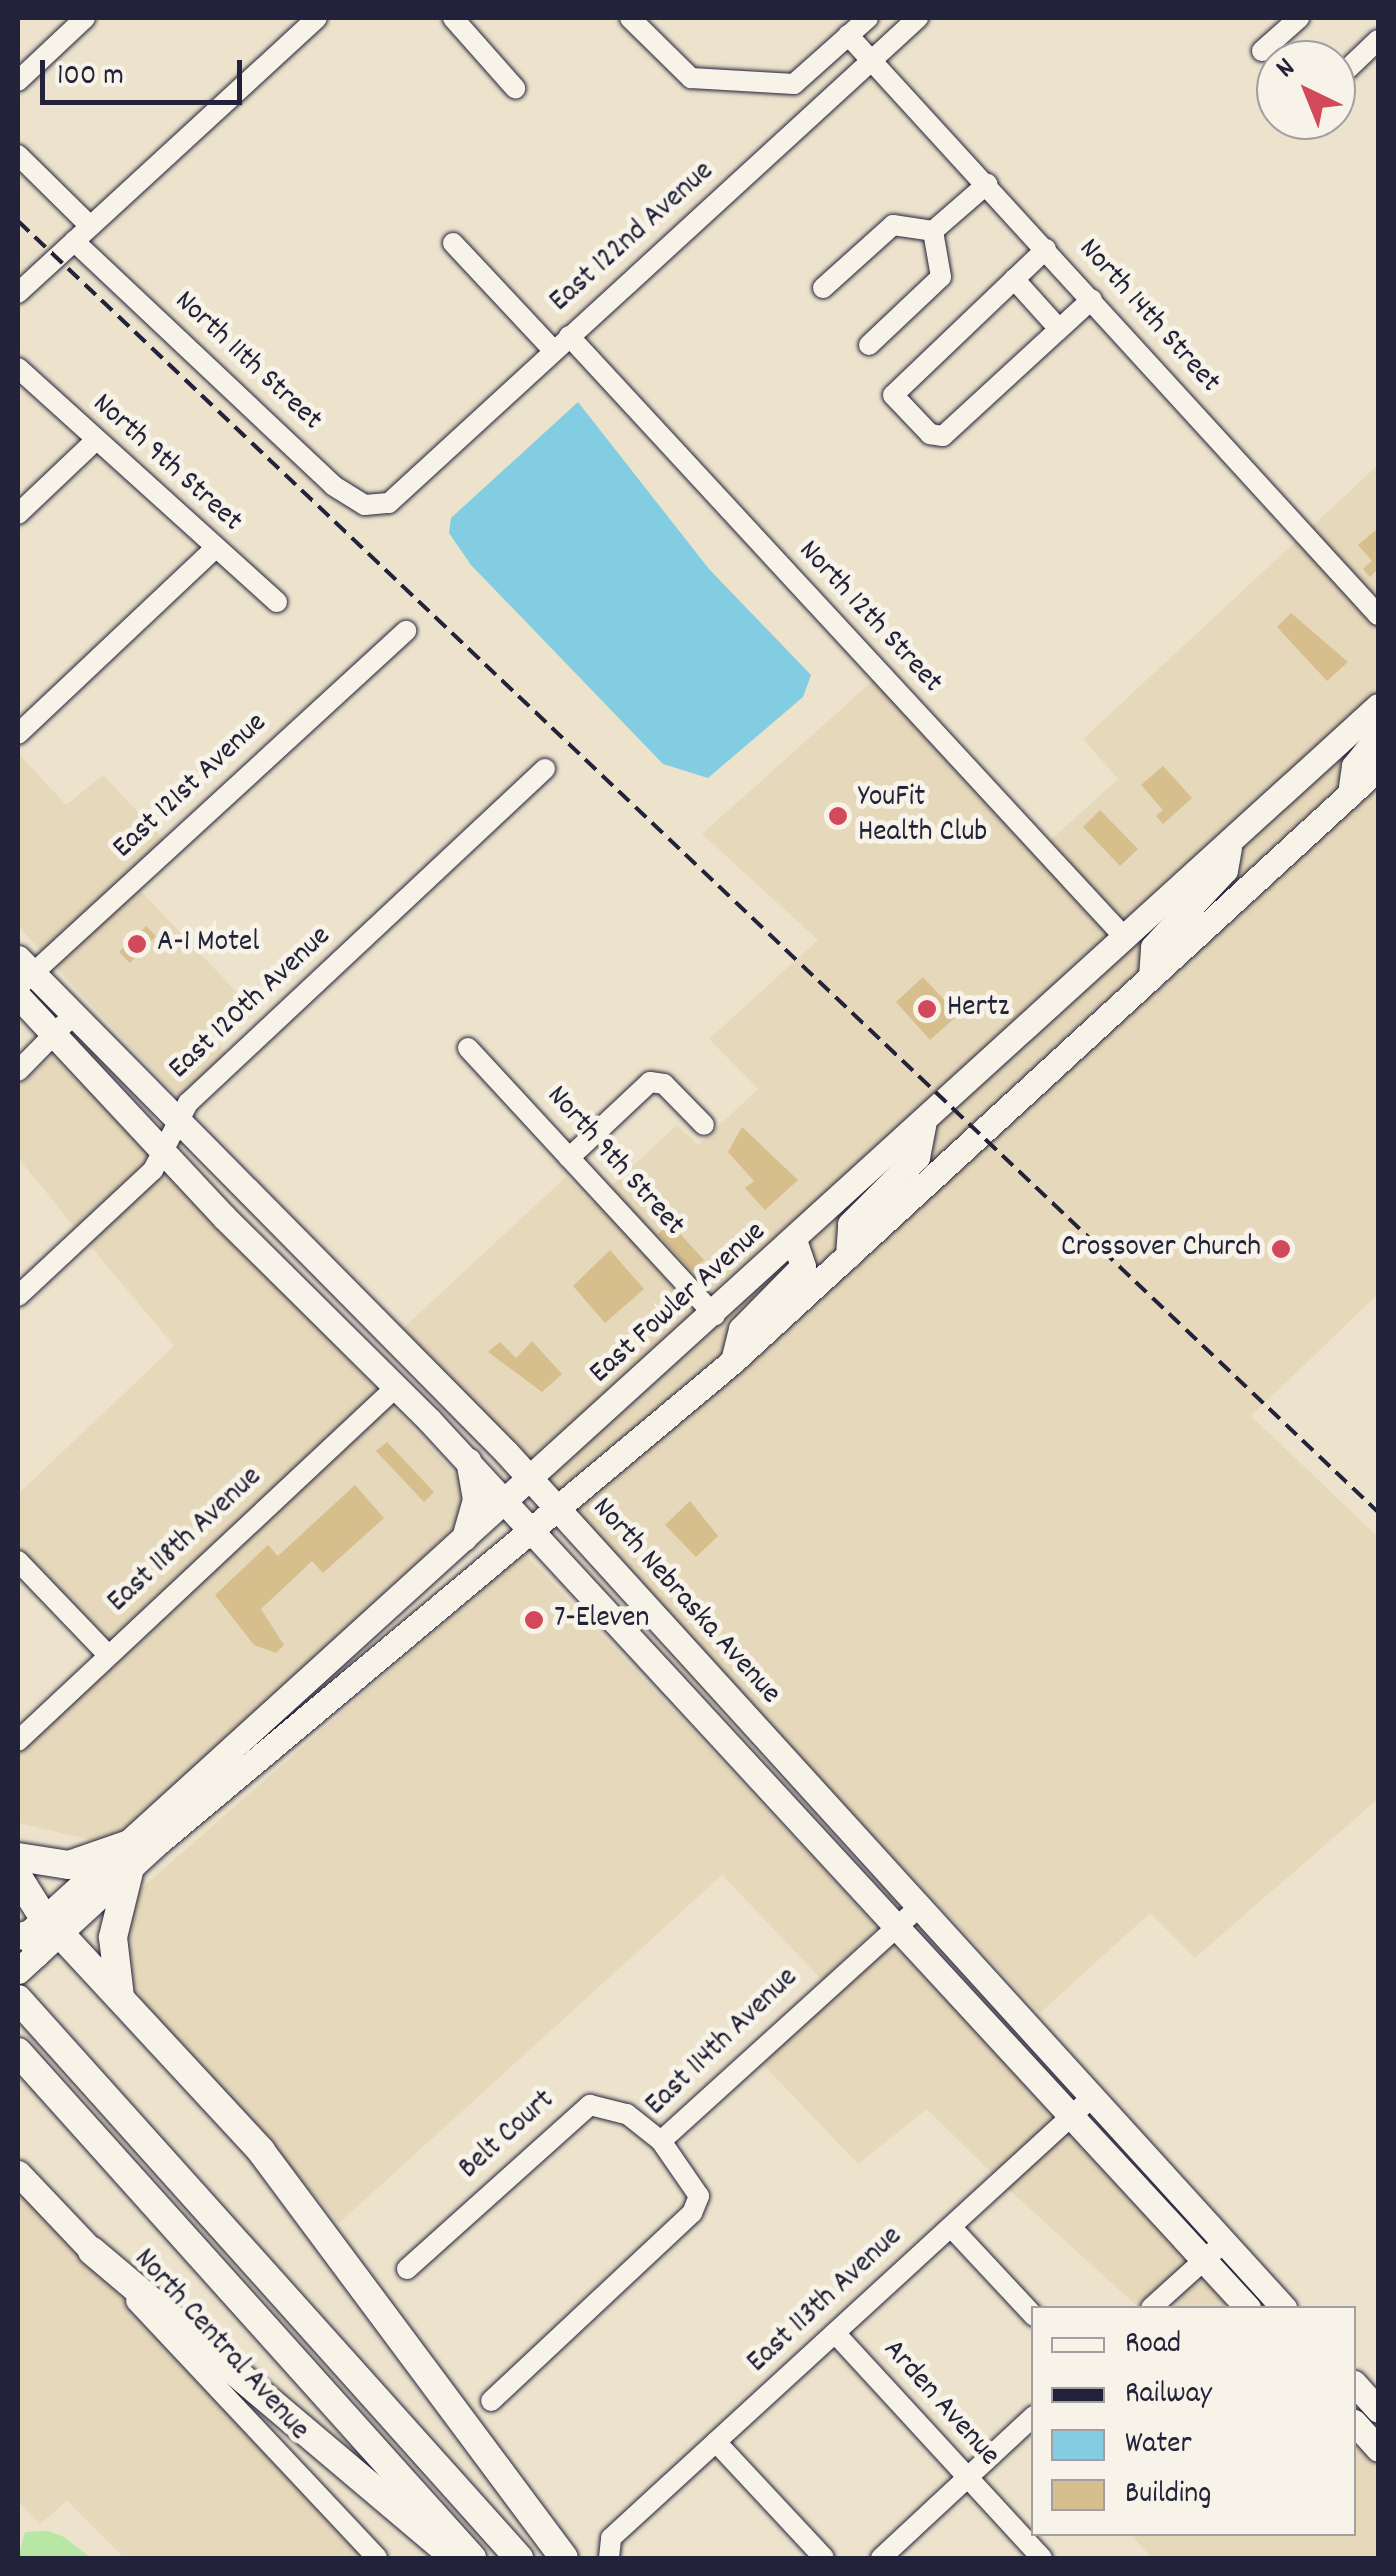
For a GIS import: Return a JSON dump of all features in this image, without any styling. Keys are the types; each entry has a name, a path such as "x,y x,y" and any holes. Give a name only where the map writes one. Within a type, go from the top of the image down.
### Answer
{"highway":[{"path":"18,1858 69,1865 130,1856 113,1937 120,1998"},
{"path":"18,1877 35,1941 120,1998 260,2151 564,2558"},
{"path":"26,2009 518,2558"},
{"path":"18,2052 472,2558"},
{"path":"92,2251 456,2558"}],"main road":[{"name":"East Fowler Avenue","path":"35,1941 130,1856 464,1538 716,1316 1378,706"},
{"path":"1350,794 1354,766 1378,736"},
{"name":"East Fowler Avenue","path":"130,1856 534,1534 733,1361 1378,768"},
{"path":"1151,976 1153,947 1225,870 1230,844"},
{"name":"North Nebraska Avenue","path":"22,973 73,1016 178,1120 560,1511 797,1776 904,1917 1062,2109 1246,2306"},
{"name":"North Nebraska Avenue","path":"18,996 164,1154 468,1461 698,1714 1082,2091 1282,2306"},
{"path":"848,1256 850,1224 917,1157 923,1125"},
{"path":"733,1361 741,1329 804,1266 795,1243"},
{"path":"496,1442 526,1451 569,1446"},
{"path":"464,1538 475,1499 468,1461"},
{"path":"698,1714 718,1718 797,1776"},
{"path":"1062,2109 1082,2091"},
{"name":"North Central Avenue","path":"18,2173 92,2251"},
{"path":"1356,2385 1378,2410"},
{"path":"1356,2424 1378,2449"}],"street":[{"path":"18,81 85,18"},
{"path":"18,294 316,18"},
{"path":"453,18 515,88"},
{"path":"630,18 691,78 794,84 868,18"},
{"name":"East 122nd Avenue","path":"389,502 918,18"},
{"path":"1274,40 1299,18"},
{"name":"North 14th Street","path":"848,36 1378,616"},
{"path":"1356,61 1378,40"},
{"path":"18,155 90,226"},
{"path":"823,288 893,225 933,231 987,184"},
{"path":"869,344 941,277 933,231"},
{"name":"North 11th Street","path":"74,241 334,486 365,505 389,502"},
{"name":"North 12th Street","path":"453,243 562,344 1126,939"},
{"path":"1046,249 893,395 930,434 943,436 1092,300"},
{"path":"1014,279 1059,329"},
{"name":"North 9th Street","path":"18,368 277,602"},
{"path":"18,514 95,441"},
{"path":"18,734 214,549"},
{"name":"East 121st Avenue","path":"22,973 406,631"},
{"name":"East 120th Avenue","path":"18,1296 164,1154 178,1120 544,769"},
{"path":"18,1071 73,1016"},
{"name":"North 9th Street","path":"468,1048 716,1316"},
{"path":"568,1158 650,1082 664,1084 704,1126"},
{"name":"East 118th Avenue","path":"18,1740 396,1386"},
{"path":"18,1561 108,1655"},
{"name":"East 114th Avenue","path":"491,2400 692,2214 698,2196 661,2141 904,1917"},
{"name":"Belt Court","path":"407,2269 590,2106 627,2114 661,2141"},
{"name":"East 113th Avenue","path":"607,2554 716,2442 951,2227 1062,2109"},
{"path":"951,2227 1031,2313"},
{"path":"1153,2306 1223,2243"},
{"name":"North Central Avenue","path":"92,2251 310,2494 377,2558"},
{"name":"Arden Avenue","path":"835,2333 1042,2558"},
{"path":"881,2558 1031,2419"},
{"path":"716,2442 824,2558"}],"shaded area":[{"path":"1378,465 1378,1294 1251,1416 1378,1537 1378,1799 1195,1958 1150,1913 1040,2013 400,1331 566,1177 592,1204 677,1125 698,1145 758,1089 709,1039 818,940 702,834 877,677 1036,853 1118,779 1083,739"},
{"path":"18,753 66,805 103,775 165,841 43,953 18,926"},
{"path":"138,888 247,1003 211,1037 228,1055 180,1100 54,965"},
{"path":"58,1050 154,1154 77,1230 18,1158 18,1087"},
{"path":"165,1166 379,1392 108,1645 18,1551 18,1494 174,1346 87,1242"},
{"path":"389,1403 466,1486 463,1519 146,1817 105,1843 18,1823 18,1751"},
{"path":"524,1553 878,1927 822,1980 722,1875 339,2223 145,2004 123,1967 128,1900"},
{"path":"889,1939 1058,2118 995,2176 927,2109 858,2164 759,2060"},
{"path":"1068,2130 1191,2262 1137,2306 1006,2187"},
{"path":"18,2183 195,2380 366,2558 124,2558 67,2501 40,2524 18,2502"},
{"path":"1202,2273 1233,2306 1165,2306"},
{"path":"1356,2438 1378,2463 1378,2558 1152,2558 1132,2536 1356,2536"}],"green space":[{"path":"48,2531 64,2537 91,2558 18,2558 25,2532"}],"water":[{"path":"578,402 709,569 811,675 803,697 708,778 663,764 471,565 449,533 451,518"}],"building":[{"path":"1378,528 1378,569 1370,577 1363,569 1372,561 1358,545"},
{"path":"1291,613 1348,662 1327,681 1277,627"},
{"path":"1163,766 1192,798 1163,824 1156,816 1163,810 1141,785"},
{"path":"1100,810 1138,849 1120,866 1083,827"},
{"name":"A-1 Motel","path":"146,926 156,936 130,963 119,952"},
{"name":"Hertz","path":"923,977 958,1015 930,1040 896,1002"},
{"path":"742,1127 798,1180 765,1210 745,1188 754,1181 728,1152"},
{"path":"670,1223 704,1260 692,1271 658,1234"},
{"path":"610,1250 644,1289 605,1323 573,1286"},
{"path":"532,1341 562,1374 542,1392 488,1352 500,1342 516,1358"},
{"path":"387,1442 434,1492 424,1502 376,1451"},
{"path":"355,1485 384,1518 323,1573 312,1561 261,1609 284,1645 276,1653 254,1645 215,1595 268,1545 278,1556"},
{"path":"690,1501 718,1536 696,1557 665,1525"}],"railway":[{"path":"18,221 1378,1512"}],"place":[{"name":"YouFit Health Club","path":"838,816"},
{"name":"A-1 Motel","path":"137,944"},
{"name":"Hertz","path":"927,1009"},
{"name":"Crossover Church","path":"1281,1249"},
{"name":"7-Eleven","path":"534,1620"}]}
